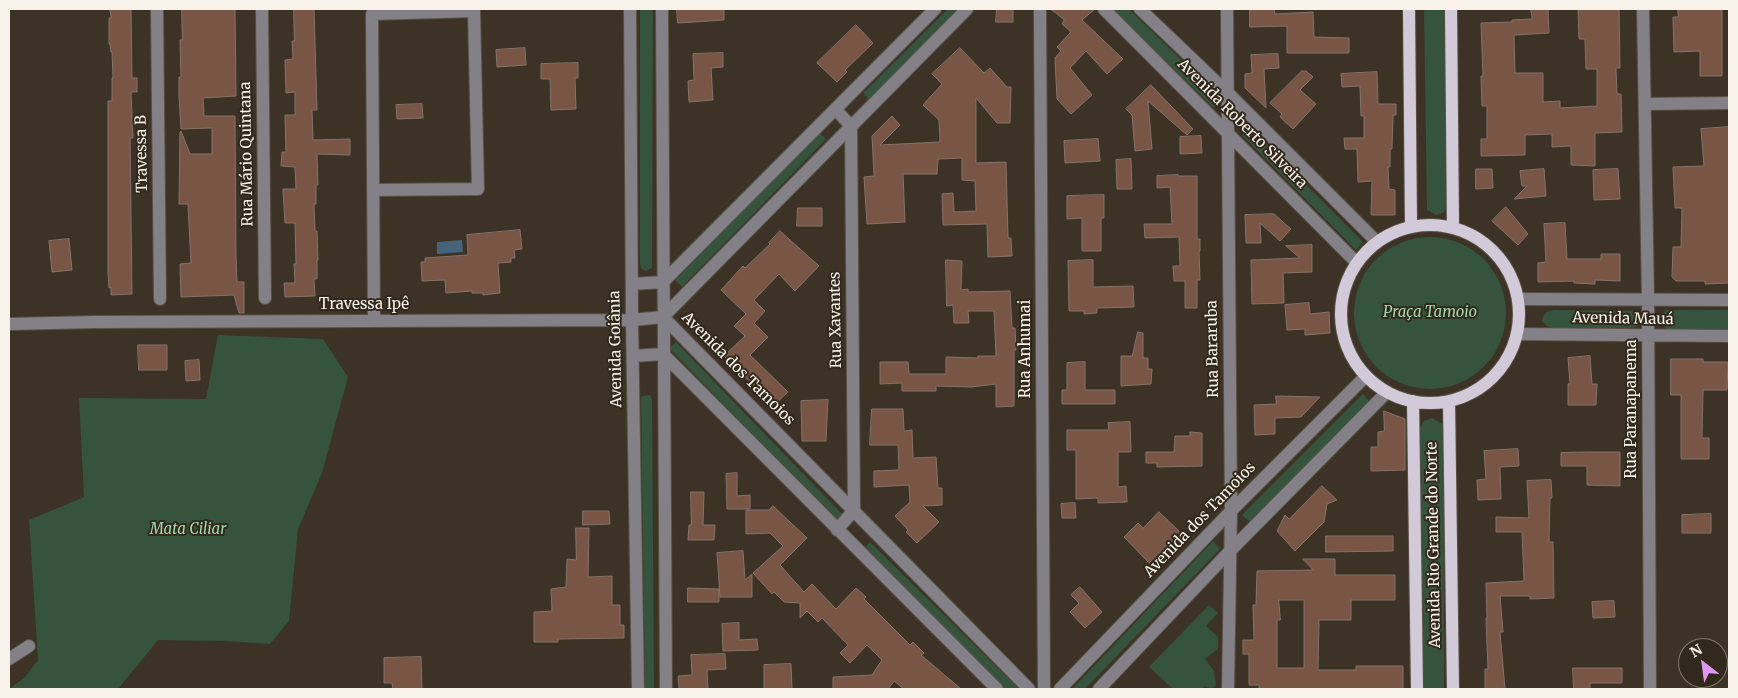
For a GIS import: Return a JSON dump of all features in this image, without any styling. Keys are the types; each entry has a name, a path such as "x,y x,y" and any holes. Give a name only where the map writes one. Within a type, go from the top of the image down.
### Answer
{"main road":[{"path":"1409,9 1411,227"},
{"path":"1451,9 1453,228"},
{"path":"1439,225 1453,228 1472,235 1489,246 1506,268 1513,280 1518,299 1519,317 1517,334 1508,357 1492,377 1472,392 1449,401 1425,403 1414,401 1387,392 1366,376 1351,354 1345,341 1341,321 1342,301 1347,281 1357,262 1377,242 1393,233 1411,227 1439,225"},
{"name":"Avenida Rio Grande do Norte","path":"1414,401 1417,689"},
{"name":"Avenida Rio Grande do Norte","path":"1449,401 1452,689"}],"street":[{"name":"Travessa B","path":"157,9 160,298"},
{"name":"Rua Mário Quintana","path":"262,9 265,298"},
{"name":"Avenida Goiânia","path":"630,9 632,320 638,689"},
{"path":"662,9 666,689"},
{"path":"632,284 663,282 935,9"},
{"name":"Avenida dos Tamoios","path":"967,9 663,317 1029,689"},
{"name":"Rua Anhumai","path":"1040,9 1044,689"},
{"name":"Avenida Roberto Silveira","path":"1104,9 1357,262"},
{"name":"Avenida Roberto Silveira","path":"1140,9 1228,92 1377,242"},
{"name":"Rua Bararuba","path":"1227,9 1231,511 1228,689"},
{"name":"Rua Paranapanema","path":"1643,9 1648,300 1650,689"},
{"path":"373,190 478,189 474,11 372,14 373,190 374,321"},
{"path":"1645,104 1729,103"},
{"path":"836,110 851,126"},
{"name":"Rua Xavantes","path":"851,126 854,510"},
{"name":"Avenida Mauá","path":"1518,299 1729,300"},
{"name":"Travessa Ipê","path":"9,324 632,320 663,317"},
{"name":"Avenida Mauá","path":"1517,334 1729,336"},
{"path":"633,356 663,354 997,689"},
{"name":"Avenida dos Tamoios","path":"1060,689 1231,511 1366,376"},
{"path":"1099,689 1231,550 1387,392"},
{"path":"837,530 854,510"},
{"path":"9,660 30,646"}],"green space":[{"path":"640,9 653,9 652,268 645,271 641,268 640,264"},
{"path":"948,9 964,9 871,102 863,93"},
{"path":"1112,9 1129,9 1221,99 1219,107 1213,107"},
{"path":"1424,9 1445,9 1446,209 1443,213 1436,215 1427,210"},
{"path":"1250,128 1363,242 1356,250 1242,135"},
{"path":"819,132 826,139 682,287 675,280"},
{"name":"Praça Tamoio","path":"1430,237 1445,238 1459,242 1484,259 1501,284 1505,298 1505,328 1501,342 1484,367 1459,384 1445,388 1430,389 1415,388 1401,384 1376,367 1359,342 1355,328 1354,313 1355,298 1359,284 1376,259 1401,242 1415,238"},
{"path":"1554,310 1632,311 1639,314 1642,321 1639,326 1633,328 1551,328 1542,321 1546,313"},
{"path":"1666,310 1729,310 1729,329 1666,329 1661,319"},
{"name":"Mata Ciliar","path":"218,335 323,339 348,377 322,473 298,529 289,621 270,644 158,640 118,689 9,689 24,678 38,660 29,520 84,497 79,398 206,399"},
{"path":"676,342 843,515 836,521 669,348"},
{"path":"1363,394 1369,401 1250,522 1242,515"},
{"path":"650,395 652,399 654,689 645,689 641,398"},
{"path":"1432,418 1444,425 1444,689 1421,689 1420,428 1424,421"},
{"path":"1213,541 1220,549 1085,689 1072,689"},
{"path":"870,542 1019,689 1005,689 864,548"},
{"path":"1209,605 1218,613 1206,626 1218,637 1218,649 1205,659 1214,671 1216,685 1212,689 1205,686 1201,689 1173,689 1149,667"}],"water":[{"path":"462,240 463,252 437,254 437,242"}],"building":[{"path":"110,9 131,9 132,78 137,78 137,92 131,92 133,138 130,138 132,294 111,295 108,271 108,101 112,101 113,78 112,52 109,44"},
{"path":"182,9 235,9 236,96 203,98 204,116 235,116 237,282 244,282 244,313 239,313 234,295 181,297 180,264 191,263 188,204 179,204 180,132 190,154 212,154 212,128 181,129 179,77 181,77 180,40 182,40"},
{"path":"294,9 314,9 317,110 312,110 313,140 350,139 350,155 317,154 318,185 316,185 316,204 314,204 318,260 317,279 314,279 315,296 285,297 284,283 295,283 294,264 296,264 295,223 285,223 283,189 296,189 295,167 281,166 282,152 286,152 285,115 295,115 295,92 286,93 285,60 293,59"},
{"path":"677,9 724,9 724,20 678,23"},
{"path":"997,9 1013,9 1013,22 996,22"},
{"path":"1051,9 1095,9 1082,20 1123,59 1107,74 1086,51 1070,68 1092,95 1071,114 1057,99 1055,58 1061,51 1057,47 1071,32 1062,24 1064,20"},
{"path":"1250,9 1274,9 1275,14 1313,12 1314,37 1349,38 1349,53 1287,53 1287,26 1250,27"},
{"path":"1531,9 1548,9 1549,33 1514,35 1515,73 1543,73 1543,102 1560,101 1560,108 1597,106 1597,69 1586,69 1585,39 1579,39 1578,9 1619,9 1620,68 1616,68 1617,94 1621,94 1622,132 1595,133 1595,166 1571,165 1571,146 1552,147 1552,134 1525,135 1525,155 1481,156 1481,139 1487,139 1487,106 1482,106 1481,23 1532,19"},
{"path":"1678,9 1722,9 1722,76 1700,76 1700,51 1674,52 1673,17 1678,17"},
{"path":"856,25 873,43 845,70 847,72 837,82 817,63"},
{"path":"525,48 526,65 497,67 496,50"},
{"path":"960,48 984,73 990,68 1007,87 1011,87 1010,123 997,123 976,98 976,163 1006,162 1008,238 1011,238 1012,256 988,257 987,224 943,225 942,194 953,193 954,212 976,211 975,181 962,180 962,158 938,159 937,174 903,174 905,222 867,224 864,177 874,176 872,136 892,116 900,125 880,145 940,142 939,120 923,105 942,84 932,74"},
{"path":"723,53 723,67 711,68 713,100 689,102 688,81 694,80 693,54"},
{"path":"1278,54 1279,68 1264,69 1266,108 1245,88 1245,74 1252,73 1251,55"},
{"path":"578,63 578,78 575,78 576,109 551,110 550,79 541,79 541,64"},
{"path":"1302,71 1306,71 1313,77 1300,90 1316,104 1293,129 1280,117 1282,114 1270,103"},
{"path":"1377,72 1378,104 1396,104 1396,115 1393,115 1390,167 1388,167 1389,189 1395,190 1395,215 1371,215 1372,181 1358,182 1357,149 1345,149 1344,138 1364,138 1364,116 1361,116 1360,86 1342,87 1341,74"},
{"path":"1151,85 1193,129 1187,135 1148,101 1152,149 1135,151 1132,115 1126,109"},
{"path":"422,104 423,118 397,119 396,105"},
{"path":"1729,127 1729,283 1705,284 1705,281 1676,281 1672,277 1673,247 1681,247 1682,208 1675,208 1673,167 1704,166 1701,129"},
{"path":"1201,136 1202,153 1180,154 1180,137"},
{"path":"1098,139 1100,161 1065,163 1064,141"},
{"path":"1131,159 1132,189 1117,189 1116,160"},
{"path":"1476,169 1492,169 1493,188 1476,189"},
{"path":"1544,169 1546,196 1514,199 1527,186 1522,186 1520,171"},
{"path":"1618,169 1620,199 1594,200 1593,170"},
{"path":"1157,176 1197,176 1197,239 1200,239 1200,280 1197,280 1197,308 1185,308 1185,281 1174,281 1173,266 1180,266 1179,237 1145,238 1144,224 1172,224 1170,187 1157,188"},
{"path":"1104,195 1104,218 1101,218 1101,251 1082,251 1082,218 1067,219 1067,196"},
{"path":"1506,207 1528,234 1518,245 1492,221"},
{"path":"798,208 822,208 822,226 797,226"},
{"path":"1274,214 1291,229 1280,241 1260,223 1261,243 1246,243 1245,215"},
{"path":"1565,223 1567,259 1601,259 1601,254 1620,254 1620,281 1595,280 1595,284 1574,283 1574,281 1538,282 1538,263 1546,262 1544,224"},
{"path":"520,230 522,249 514,250 515,258 511,258 511,262 498,263 500,293 483,295 483,293 472,293 472,291 446,293 445,280 422,281 421,262 425,262 425,258 468,255 467,235"},
{"path":"780,231 819,266 795,291 779,274 754,300 765,311 754,323 768,337 750,355 788,392 774,405 724,356 745,336 734,326 746,314 721,290 743,266 745,268 770,244"},
{"path":"69,239 72,270 52,272 49,241"},
{"path":"1312,245 1312,272 1283,273 1284,303 1252,304 1251,260 1300,258 1286,246"},
{"path":"946,260 962,261 961,290 968,289 968,292 1010,291 1012,328 1015,328 1016,350 1014,350 1014,406 996,407 996,384 971,387 936,386 936,391 902,391 902,383 880,384 880,362 908,362 909,374 946,374 946,357 978,358 978,356 996,356 994,311 968,311 969,323 954,323 953,305 947,306"},
{"path":"1093,260 1093,287 1133,286 1134,307 1097,308 1097,313 1084,314 1084,311 1069,311 1068,261"},
{"path":"1309,303 1310,314 1329,312 1330,333 1305,335 1305,329 1287,330 1285,305"},
{"path":"1138,332 1143,333 1143,358 1148,358 1148,369 1152,369 1151,384 1121,386 1121,356 1132,356"},
{"path":"138,345 167,345 167,370 139,370"},
{"path":"1590,356 1592,384 1597,384 1596,405 1568,405 1568,384 1570,384 1568,358"},
{"path":"1671,359 1703,359 1703,362 1728,362 1727,390 1703,390 1702,438 1709,438 1709,459 1681,459 1681,395 1671,395"},
{"path":"199,360 200,380 186,381 185,361"},
{"path":"1085,362 1085,390 1115,390 1115,404 1062,404 1062,390 1067,390 1067,363"},
{"path":"1276,396 1320,397 1301,417 1275,418 1275,434 1255,435 1254,405 1276,404"},
{"path":"828,400 826,441 802,441 801,401"},
{"path":"872,409 903,409 904,431 912,430 913,458 936,457 938,488 942,488 942,505 923,506 939,522 917,543 906,532 908,530 895,516 910,502 909,485 874,487 874,471 899,470 898,445 870,445"},
{"path":"1384,411 1405,419 1405,470 1371,471 1371,447 1378,447 1378,432 1384,431"},
{"path":"1130,422 1131,452 1118,452 1118,487 1126,486 1127,502 1098,503 1098,498 1076,499 1076,450 1067,450 1067,430 1109,430 1108,423"},
{"path":"1190,432 1202,433 1202,466 1157,467 1157,463 1146,463 1146,452 1174,452 1175,436 1190,436"},
{"path":"1518,449 1519,466 1500,467 1501,499 1478,500 1477,480 1486,479 1484,451"},
{"path":"1620,452 1620,486 1587,485 1587,466 1561,466 1561,453"},
{"path":"737,473 737,496 750,495 750,509 727,509 726,474"},
{"path":"1551,480 1552,498 1550,498 1549,542 1553,542 1554,598 1530,599 1530,596 1500,596 1503,632 1500,632 1505,689 1485,689 1485,669 1488,669 1486,583 1524,581 1522,532 1496,532 1496,517 1529,518 1527,481"},
{"path":"1322,486 1337,500 1327,504 1324,522 1295,551 1277,531 1285,515 1289,519"},
{"path":"691,492 704,492 703,525 715,525 714,540 688,540 689,525 691,525"},
{"path":"1075,503 1076,518 1062,518 1061,504"},
{"path":"773,506 807,538 780,565 804,592 812,584 836,609 856,588 866,597 864,599 910,645 913,642 924,653 921,655 961,689 904,689 894,681 888,689 833,689 833,677 872,675 882,660 867,645 850,663 840,653 848,645 822,618 818,622 807,611 800,618 800,603 784,602 774,592 772,594 753,573 783,546 770,533 746,534 746,510 769,510"},
{"path":"583,511 609,511 610,524 583,525"},
{"path":"1159,512 1181,533 1149,563 1124,537 1138,523 1143,528"},
{"path":"1711,514 1711,533 1682,533 1682,515"},
{"path":"576,528 589,528 588,577 612,576 612,605 620,605 620,625 624,625 624,638 558,639 558,642 534,642 534,612 552,611 551,589 566,587 567,559 576,560"},
{"path":"1326,536 1393,536 1393,551 1326,552"},
{"path":"743,551 745,580 752,574 752,597 720,597 717,553"},
{"path":"1303,559 1335,559 1335,575 1395,575 1395,600 1351,600 1351,620 1319,620 1318,670 1356,670 1356,666 1403,666 1403,689 1259,689 1259,685 1249,685 1249,654 1243,654 1243,640 1254,640 1253,605 1256,605 1257,571 1313,570","holes":["1279,600 1304,600 1304,668 1277,668 1277,620 1280,620"]},
{"path":"1080,587 1102,612 1085,628 1070,612 1079,603 1071,595"},
{"path":"688,588 719,589 719,602 688,602"},
{"path":"1614,601 1615,617 1593,618 1592,602"},
{"path":"739,623 739,640 757,639 758,650 723,651 722,624"},
{"path":"725,654 726,669 707,670 708,689 679,689 678,676 692,675 691,655"},
{"path":"421,657 422,689 393,689 392,683 384,683 384,658"},
{"path":"791,664 792,689 764,689 764,665"},
{"path":"1573,668 1622,668 1622,683 1590,683 1590,689 1574,689"}]}
